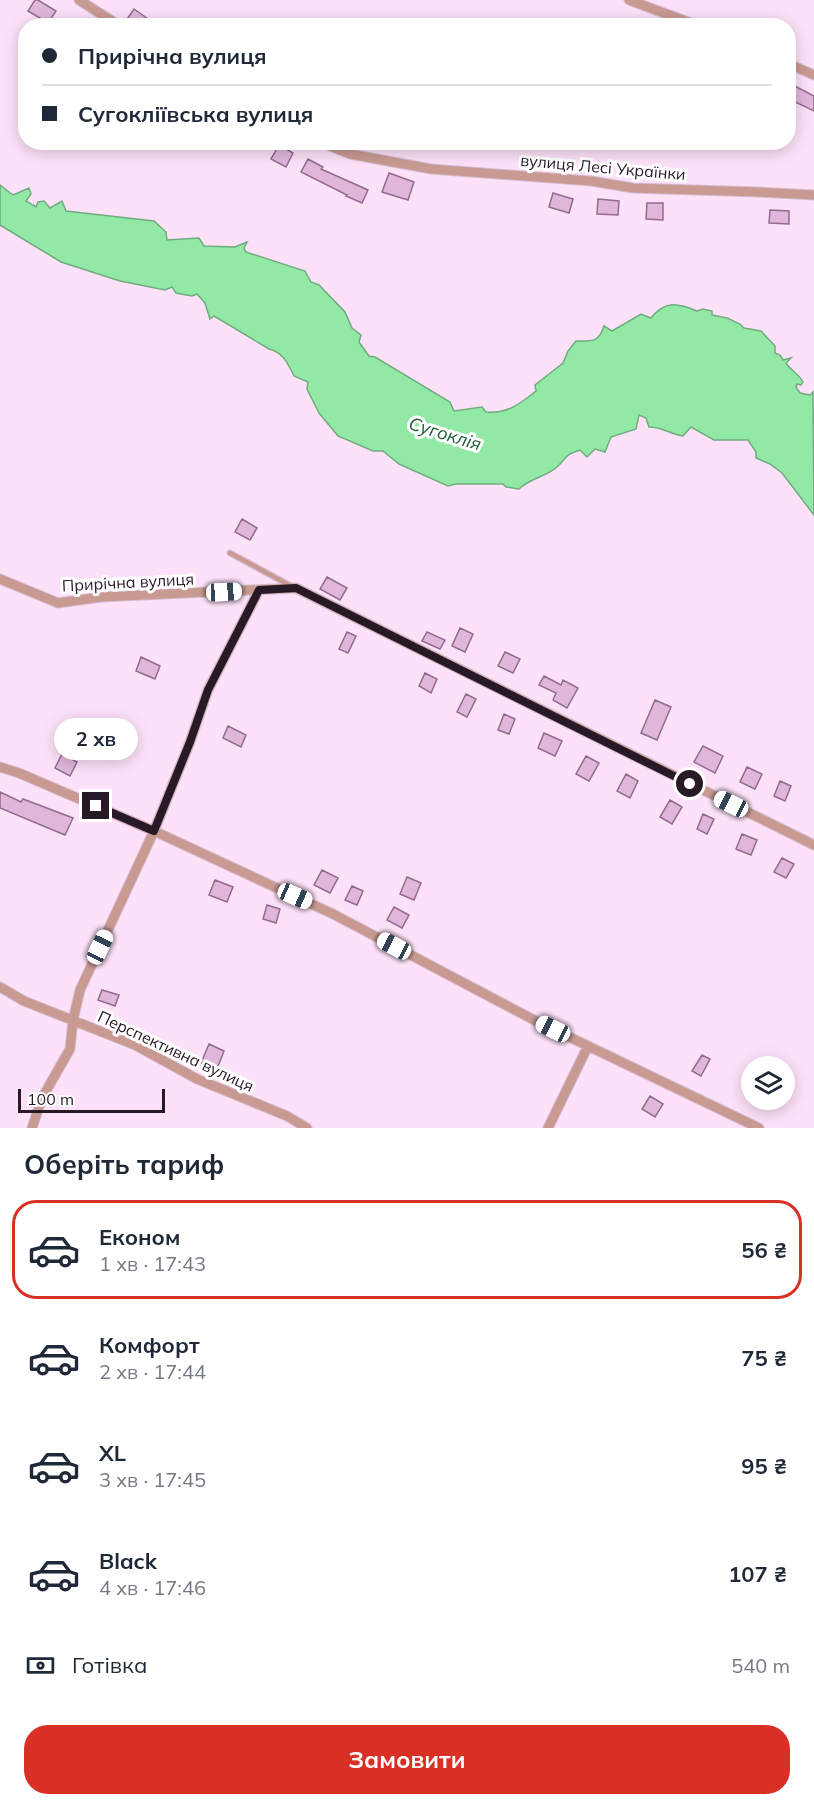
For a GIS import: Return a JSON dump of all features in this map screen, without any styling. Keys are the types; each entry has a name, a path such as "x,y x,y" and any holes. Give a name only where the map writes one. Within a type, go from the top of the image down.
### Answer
{"street":[{"path":"79,0 107,18"},
{"path":"629,0 677,18"},
{"path":"796,67 814,75"},
{"name":"вулиця Лесі Українки","path":"340,150 350,154 431,169 591,181 633,188 814,195"},
{"name":"Прирічна вулиця","path":"0,579 58,603 101,597 296,588 814,845"},
{"path":"32,1128 42,1098 70,1049 73,1020 80,990 154,831 208,690 259,590"},
{"path":"0,767 154,831 333,914 536,1021 759,1128"},
{"name":"Перспективна вулиця","path":"0,987 24,1001 135,1045 197,1079 287,1116 307,1128"},
{"path":"548,1128 588,1046"}],"lane":[{"path":"230,553 296,588"}],"water":[{"name":"Сугоклія","path":"0,185 13,195 29,188 31,194 26,201 36,207 38,202 44,201 50,208 62,201 66,211 154,221 166,232 167,240 199,238 204,246 235,247 247,242 244,248 246,252 305,271 311,282 319,285 345,312 352,328 361,335 359,342 369,356 375,357 450,402 454,411 482,407 486,412 494,412 507,410 519,404 536,391 535,385 563,363 568,351 576,341 594,340 600,336 604,326 612,331 641,314 651,318 661,308 672,305 684,306 697,311 703,309 712,311 712,315 727,318 744,328 761,331 775,346 775,353 783,360 791,358 786,363 803,382 801,385 797,384 796,387 800,393 810,395 813,392 814,515 782,473 756,458 756,452 748,440 714,440 691,427 683,436 678,435 649,427 646,418 639,415 636,429 611,437 605,452 595,449 587,457 580,450 568,455 553,470 519,489 506,487 503,484 448,486 399,464 383,451 373,451 338,436 319,413 307,389 308,382 294,376 290,367 278,353 214,316 210,319 205,303 197,294 192,296 176,293 172,287 165,290 120,281 61,262 0,225"}],"building":[{"path":"35,0 38,0 56,11 51,18 40,18 28,11"},
{"path":"134,9 147,18 128,18"},
{"path":"796,87 814,96 814,111 796,102"},
{"path":"276,150 288,150 293,153 286,167 271,159"},
{"path":"308,159 323,167 321,169 368,190 362,203 301,172"},
{"path":"389,173 414,182 408,200 382,192"},
{"path":"553,193 573,199 569,213 549,207"},
{"path":"598,199 619,201 618,215 597,214"},
{"path":"647,203 663,203 663,220 646,219"},
{"path":"770,210 789,211 789,224 769,223"},
{"path":"242,519 257,528 250,540 235,532"},
{"path":"327,577 347,588 340,600 320,589"},
{"path":"460,628 473,634 465,652 452,646"},
{"path":"347,632 356,636 348,653 339,649"},
{"path":"427,632 445,640 440,649 422,641"},
{"path":"505,652 520,659 513,673 498,666"},
{"path":"141,657 160,666 155,679 136,671"},
{"path":"425,673 437,679 431,693 419,686"},
{"path":"544,676 561,685 563,680 578,688 567,708 553,700 556,693 539,685"},
{"path":"466,694 476,699 467,717 457,712"},
{"path":"655,700 671,707 657,740 641,733"},
{"path":"504,714 515,719 509,734 498,730"},
{"path":"228,726 246,735 241,747 223,738"},
{"path":"544,733 562,741 555,756 538,748"},
{"path":"703,746 723,756 715,773 694,762"},
{"path":"62,754 77,762 70,776 55,768"},
{"path":"586,756 599,763 589,781 576,774"},
{"path":"747,767 762,774 755,789 740,782"},
{"path":"626,774 638,781 630,798 617,791"},
{"path":"780,781 791,786 785,801 774,796"},
{"path":"0,792 21,802 23,799 73,818 65,835 0,808"},
{"path":"670,800 682,807 672,824 660,817"},
{"path":"703,814 714,819 707,834 697,829"},
{"path":"742,834 757,840 751,855 736,849"},
{"path":"782,858 794,864 786,878 774,872"},
{"path":"322,870 338,878 330,893 314,885"},
{"path":"407,877 421,883 414,900 400,894"},
{"path":"215,880 233,887 227,902 209,895"},
{"path":"352,886 363,891 357,905 345,900"},
{"path":"267,905 280,909 276,923 263,919"},
{"path":"394,907 409,915 402,928 387,920"},
{"path":"102,990 119,995 115,1006 98,1000"},
{"path":"209,1044 224,1051 217,1069 201,1063"},
{"path":"702,1055 710,1059 701,1076 692,1071"},
{"path":"650,1096 663,1104 655,1117 642,1109"}],"route":[{"path":"96,806 154,831 208,690 259,590 296,588 690,784"}]}
